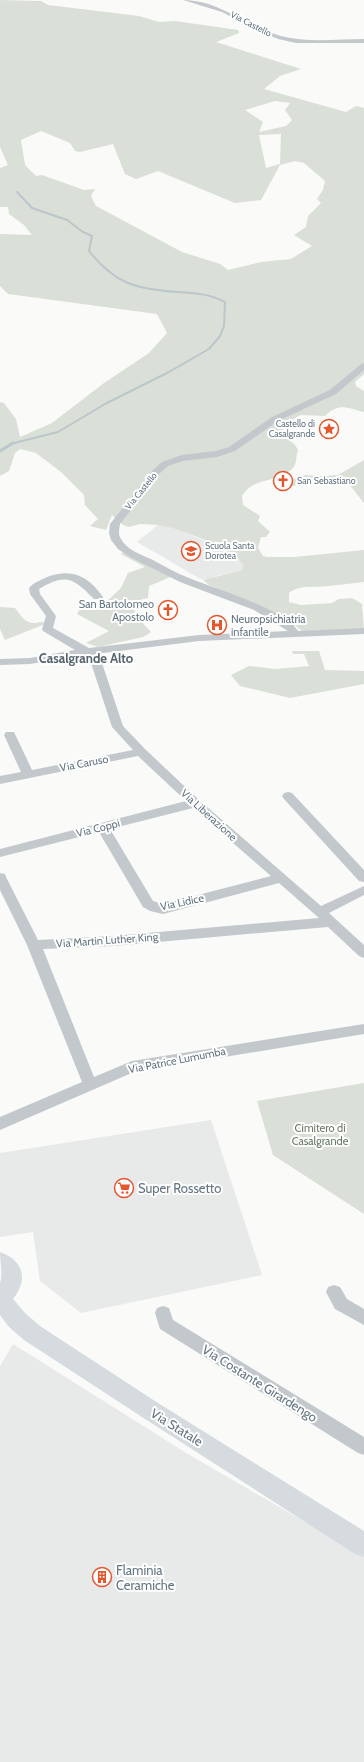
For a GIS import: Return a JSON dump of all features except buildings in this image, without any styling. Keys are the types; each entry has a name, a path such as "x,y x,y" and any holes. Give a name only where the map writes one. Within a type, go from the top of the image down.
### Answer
{"main road":[{"name":"Via Statale","path":"0,1261 8,1265 13,1276 12,1286 0,1297 17,1320 32,1333 364,1545"}],"street":[{"name":"Via Castello","path":"186,0 224,11 278,37 296,40 364,41"},
{"name":"Via Castello","path":"295,634 291,627 258,608 184,580 134,555 122,547 116,540 114,533 115,524 156,472 165,464 182,458 222,453 232,449 275,419 333,392 364,366"},
{"path":"88,652 76,647 47,629 51,616 35,594 34,588 40,584 65,576 76,577 98,597"},
{"path":"0,662 30,661 111,648 199,638 364,631"},
{"name":"Via Liberazione","path":"88,652 96,663 118,727 141,752 195,803 320,912 364,953"},
{"path":"10,734 28,774"},
{"name":"Via Caruso","path":"0,780 141,752"},
{"path":"288,796 364,878"},
{"name":"Via Coppi","path":"0,853 195,803"},
{"name":"Via Lidice","path":"103,827 148,904 155,908 163,909 281,878"},
{"path":"0,877 34,945 90,1086"},
{"path":"320,912 364,890"},
{"name":"Via Martin Luther King","path":"34,945 113,941 330,922"},
{"name":"Via Patrice Lumumba","path":"0,1124 138,1066 364,1029"},
{"path":"334,1292 340,1304 364,1318"},
{"name":"Via Costante Girardengo","path":"163,1313 166,1324 364,1447"}],"shaded area":[{"name":"Scuola Santa Dorotea","path":"158,525 172,528 222,547 236,555 243,565 242,570 216,576 204,581 137,542"},
{"path":"211,1120 262,1275 81,1313 40,1281 33,1232 0,1237 0,1153"},
{"path":"13,1344 188,1454 364,1556 364,1762 0,1762 0,1366"}],"green space":[{"path":"0,0 41,1 48,5 139,16 159,22 175,21 238,30 239,33 216,42 301,69 280,76 264,89 346,112 356,106 364,108 364,374 355,382 356,386 364,391 364,412 343,407 335,409 325,416 301,415 283,424 284,434 298,450 295,465 291,470 282,476 255,484 242,496 243,505 260,516 258,521 270,532 266,537 261,537 258,548 263,556 295,557 364,550 364,582 324,587 298,588 289,593 289,602 301,605 332,603 339,599 352,598 362,604 364,630 302,631 286,618 209,585 204,581 242,570 243,565 236,555 203,539 172,528 158,525 140,524 129,527 123,525 112,515 106,530 90,526 98,519 85,505 84,495 61,472 36,453 20,449 15,453 9,471 0,476 0,402 4,403 16,419 20,437 52,423 104,383 149,353 167,333 157,314 8,294 0,286 0,234 32,235 24,225 9,214 8,207 0,207 0,168 8,165 0,147","holes":["275,101 290,103 285,110 292,120 286,126 259,132 263,122 245,110","41,131 70,143 75,151 80,152 113,144 125,174 136,179 158,171 235,203 261,200 280,165 295,161 304,163 325,181 323,190 317,199 321,203 308,216 306,227 294,235 312,246 291,259 261,262 228,270 220,264 182,252 96,206 91,196 95,189 84,190 42,175 36,176 25,165 21,140","281,134 280,164 266,168 259,135"]},
{"path":"364,460 364,503 349,484 289,485 290,480 305,475 338,475"},
{"path":"126,550 173,576 149,586 148,598 131,602 137,617 151,632 143,637 98,647 86,643 109,631 77,614 82,606 102,606 121,588 128,573 145,567 121,554"},
{"path":"0,607 15,608 21,617 26,621 32,623 42,622 45,624 5,640 0,629"},
{"path":"292,651 319,651 325,670 364,671 364,684 290,698 240,686 231,675 249,666 275,669 309,666 304,654 293,654"},
{"name":"Cimitero di Casalgrande","path":"364,1083 364,1214 273,1155 257,1101"}],"waterway":[{"path":"12,443 58,432 105,404 167,373 209,349 220,336 224,326 225,302 202,294 150,289 127,283 117,278 108,271 89,251 92,236 83,232 67,220 32,208 17,192"},
{"path":"0,451 12,443"}],"place":[{"name":"Castello di Casalgrande","path":"329,429"},
{"name":"San Sebastiano","path":"283,481"},
{"name":"Scuola Santa Dorotea","path":"191,551"},
{"name":"San Bartolomeo Apostolo","path":"168,610"},
{"name":"Neuropsichiatria infantile","path":"217,625"},
{"name":"Super Rossetto","path":"124,1188"},
{"name":"Flaminia Ceramiche","path":"102,1577"}],"district":[{"name":"Casalgrande Alto","path":"86,658"}]}
